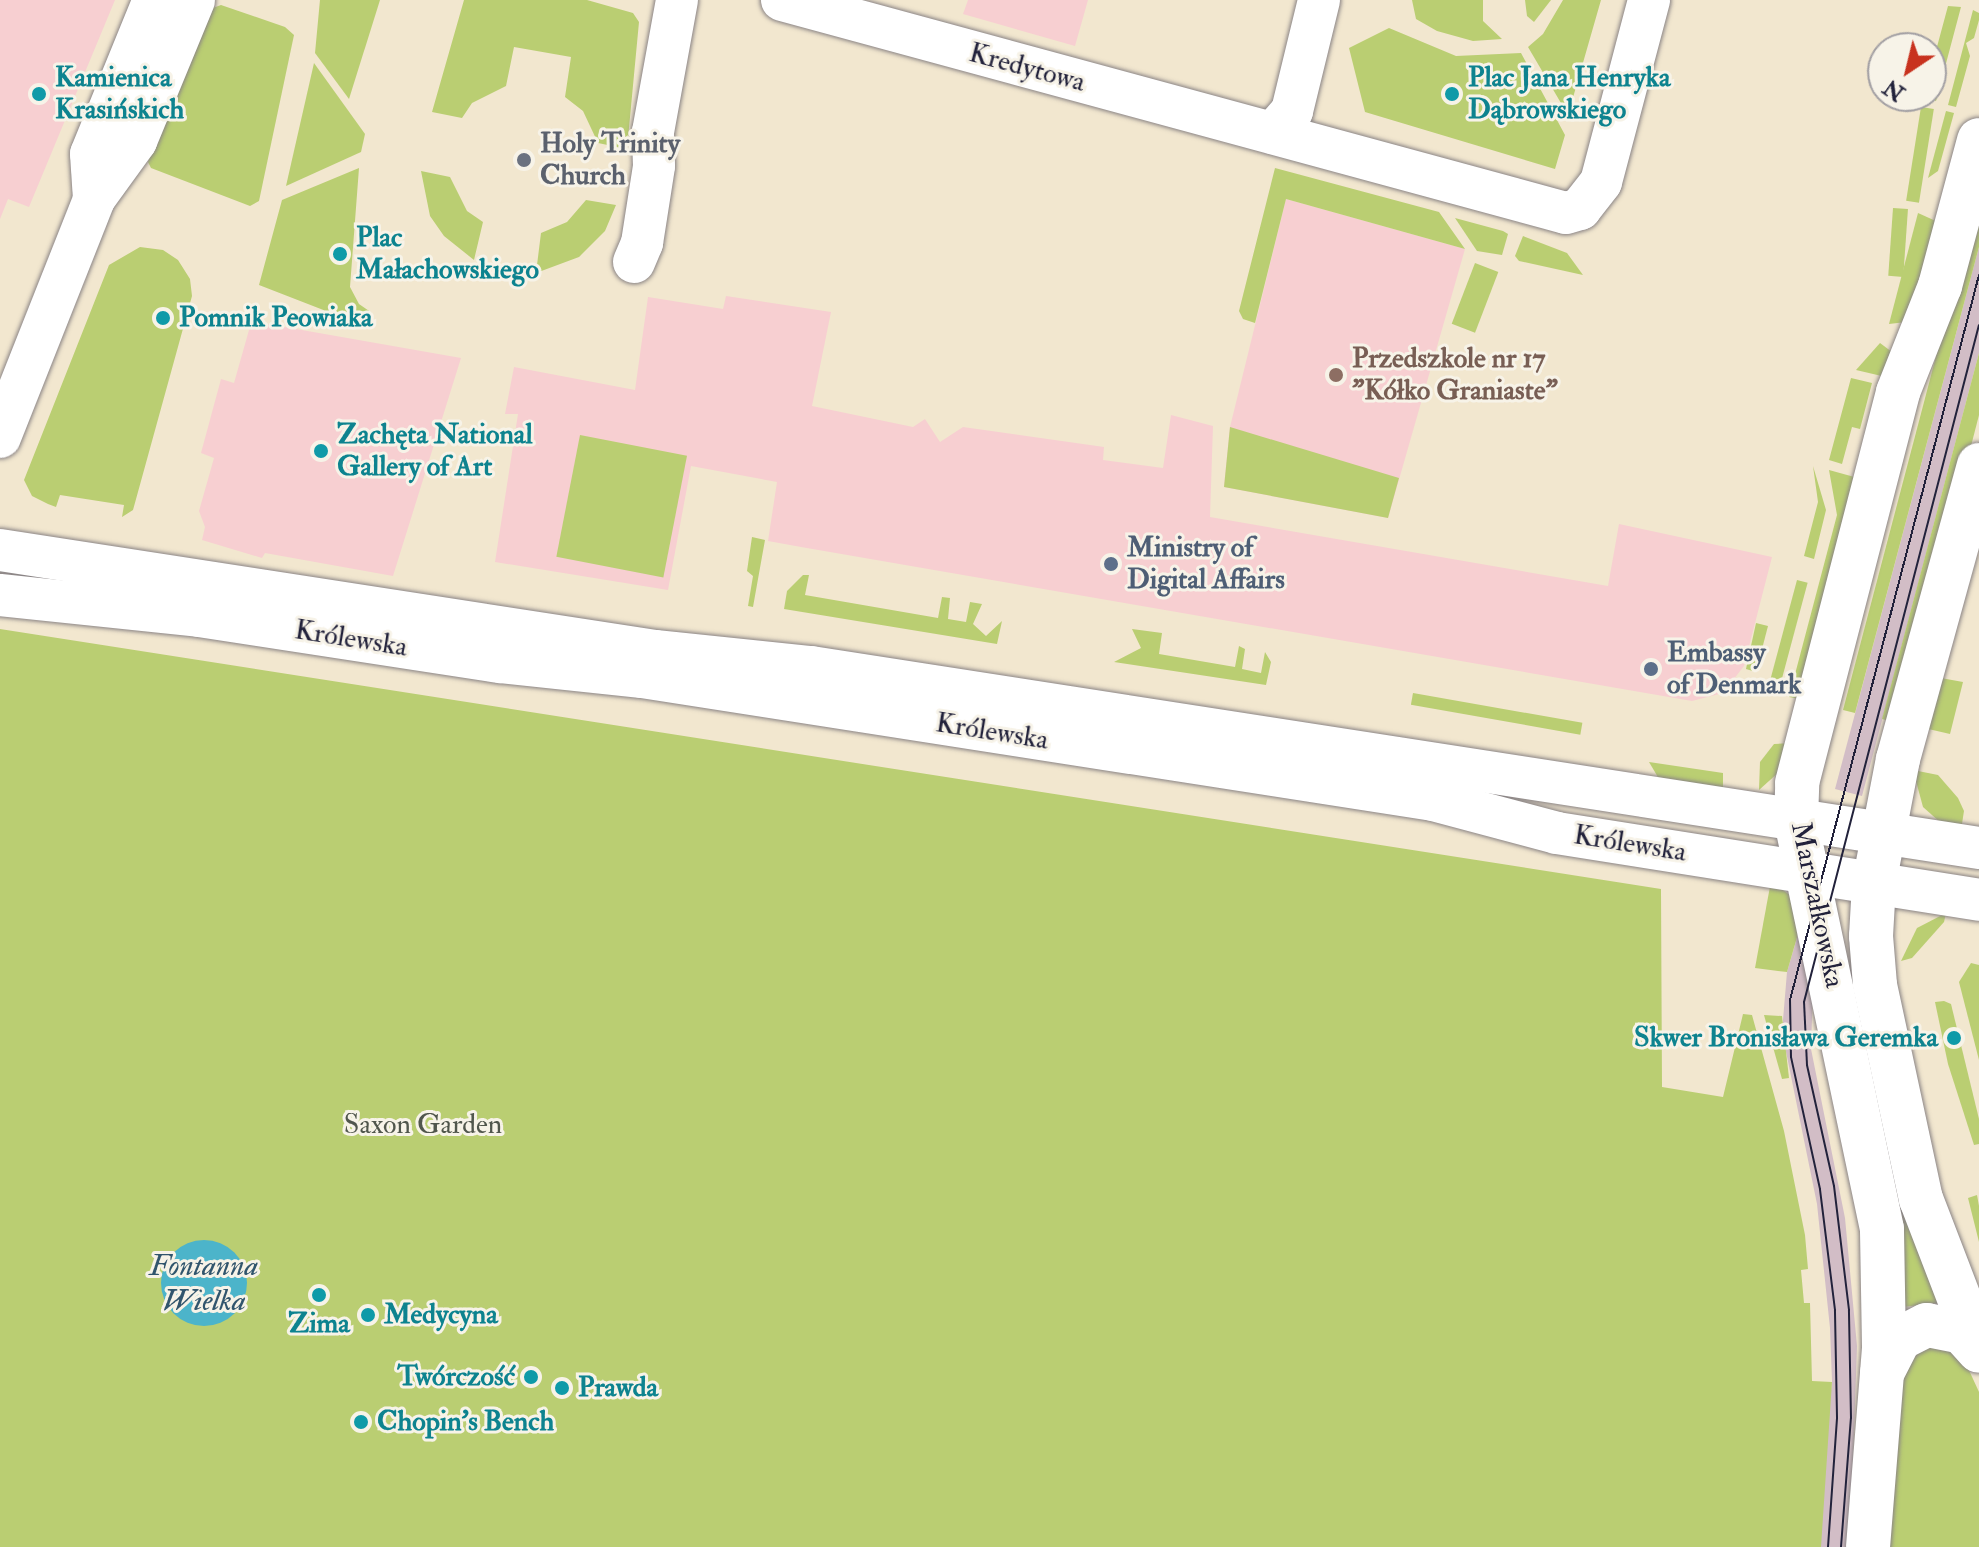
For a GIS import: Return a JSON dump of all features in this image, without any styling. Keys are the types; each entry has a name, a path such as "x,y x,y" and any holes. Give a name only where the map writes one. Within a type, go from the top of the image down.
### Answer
{"main road":[{"name":"Marszałkowska","path":"1868,1547 1882,1375 1885,1282 1878,1204 1796,820 1801,759 1894,408 1940,286 1979,140"},
{"name":"Marszałkowska","path":"1979,465 1912,704 1883,833 1874,884 1873,971 1901,1112 1928,1222 1979,1350"},
{"path":"1882,1375 1899,1339 1927,1325 1962,1332 1979,1350"}],"street":[{"path":"94,199 91,154 154,0"},
{"path":"0,437 94,199 136,141 194,0"},
{"path":"634,262 642,243 654,166 653,132 677,0"},
{"name":"Kredytowa","path":"782,0 1273,133"},
{"path":"1319,0 1292,111 1273,133 1549,212 1580,209 1601,182 1649,0"},
{"name":"Królewska","path":"0,550 655,651 811,667 1979,848"},
{"name":"Królewska","path":"0,595 642,677 1433,800 1557,833 1979,900"}],"shaded area":[{"name":"Kamienica Krasińskich","path":"0,0 115,0 29,207 8,199 0,219"},
{"path":"968,0 1088,0 1075,46 963,14"},
{"name":"Przedszkole nr 17 \"Kółko Graniaste\"","path":"1286,199 1465,249 1388,518 1224,487 1230,427"},
{"path":"1979,247 1979,353 1862,796 1835,789"},
{"path":"726,296 831,312 812,406 913,427 925,419 940,442 963,427 1104,447 1103,460 1163,468 1171,415 1213,426 1210,517 1608,586 1619,524 1772,557 1744,666 1723,693 1692,701 768,541 777,482 691,466 668,590 495,562 518,414 505,414 514,367 635,390 648,297 723,309"},
{"name":"Zachęta National Gallery of Art","path":"262,323 461,358 393,576 265,553 262,558 202,540 205,527 199,511 214,458 201,453 221,379 234,383 249,330"},
{"path":"1802,921 1813,985 1811,1049 1845,1218 1857,1346 1850,1547 1815,1547 1832,1381 1830,1328 1817,1204 1782,1032 1787,972"}],"green space":[{"path":"320,0 380,0 349,99 315,53"},
{"path":"464,0 587,0 633,13 639,22 627,149 598,143 583,111 565,97 571,57 514,47 506,86 472,103 462,118 432,112"},
{"path":"1412,0 1483,0 1483,21 1502,39 1473,41 1437,31 1416,19"},
{"path":"1525,0 1551,0 1534,22 1527,16"},
{"path":"1563,0 1601,0 1568,115 1528,47 1543,34"},
{"path":"221,5 285,27 294,35 259,201 250,206 151,168 148,162 210,9"},
{"path":"1948,6 1961,7 1947,60 1947,32 1941,32"},
{"path":"1973,10 1979,13 1979,20 1974,38 1966,43 1970,56 1956,107 1948,105"},
{"path":"1389,28 1456,56 1521,53 1565,135 1555,169 1365,112 1349,48"},
{"path":"314,63 365,134 361,152 286,186"},
{"path":"1920,112 1933,112 1919,203 1906,201"},
{"path":"1946,112 1954,113 1938,171 1928,178"},
{"path":"359,168 350,287 359,304 372,313 344,318 259,285 282,200"},
{"path":"1275,168 1439,212 1465,249 1286,199 1255,323 1243,319 1239,311"},
{"path":"421,171 450,177 467,211 483,222 474,260 444,236 430,216"},
{"path":"1979,193 1979,247 1855,713 1843,710"},
{"path":"586,200 616,205 605,231 579,257 536,273 541,233 567,222"},
{"path":"1893,208 1908,209 1903,277 1888,276"},
{"path":"1918,213 1938,222 1906,322 1889,324"},
{"path":"1455,218 1508,234 1502,255 1477,251"},
{"path":"1523,236 1567,253 1583,275 1519,261 1515,256"},
{"path":"140,247 163,250 178,260 190,279 192,296 133,510 122,517 124,505 60,495 56,507 32,496 24,480 109,265"},
{"path":"1475,263 1498,272 1475,333 1452,324"},
{"path":"1880,343 1892,352 1886,377 1856,370"},
{"path":"1979,353 1979,415 1893,722 1882,719"},
{"path":"1851,378 1872,383 1860,429 1852,427 1842,464 1829,460"},
{"path":"1230,427 1399,478 1388,518 1224,487"},
{"path":"580,435 687,456 663,578 556,557"},
{"path":"1813,466 1826,510 1814,559 1804,556 1818,502"},
{"path":"1829,470 1858,478 1800,699 1789,697 1837,515"},
{"path":"752,537 765,540 753,607 748,606 753,576 747,571"},
{"path":"803,575 809,575 805,595 938,618 942,597 950,598 948,619 966,622 970,602 982,604 973,624 986,636 1002,621 997,644 784,609 787,591"},
{"path":"1797,580 1808,583 1779,690 1768,687"},
{"path":"1756,623 1768,626 1756,672 1746,669"},
{"name":"Saxon Garden","path":"0,629 1661,889 1662,1087 1723,1097 1743,1014 1752,1015 1784,1131 1805,1235 1808,1269 1801,1270 1804,1303 1810,1303 1812,1381 1832,1382 1821,1547 0,1547"},
{"path":"1132,629 1162,633 1159,654 1235,667 1239,646 1245,649 1242,669 1261,673 1265,652 1271,662 1266,685 1114,662 1141,648"},
{"path":"1941,678 1963,682 1950,734 1924,728"},
{"path":"1413,693 1582,723 1580,735 1411,705"},
{"path":"1791,743 1779,772 1759,790 1760,762 1774,744"},
{"path":"1649,762 1723,773 1723,793 1662,784"},
{"path":"1913,770 1938,775 1958,798 1964,811 1961,830 1941,823 1923,807"},
{"path":"1771,881 1791,896 1802,920 1787,972 1755,968"},
{"path":"1946,913 1944,922 1912,958 1901,961 1917,928"},
{"path":"1971,963 1979,965 1979,1060 1959,982"},
{"path":"1935,1002 1951,1004 1979,1119 1979,1144 1974,1145 1948,1064"},
{"path":"1865,1010 1940,1302 1937,1303 1903,1307"},
{"path":"1764,1015 1782,1016 1789,1078 1782,1079"},
{"path":"1977,1195 1979,1206 1979,1242 1968,1198"},
{"path":"1937,1343 1962,1355 1979,1392 1979,1547 1884,1547 1896,1395 1906,1357"}],"water":[{"name":"Fontanna Wielka","path":"196,1240 212,1240 235,1252 244,1266 247,1283 244,1300 235,1314 212,1326 196,1326 180,1319 168,1307 161,1291 161,1275 168,1259 180,1247"}],"tram line":[{"path":"1828,1547 1837,1417 1835,1310 1820,1189 1791,1057 1790,1000 1979,275"},
{"path":"1841,1547 1851,1418 1849,1310 1834,1186 1807,1065 1804,1002 1979,325"}],"place":[{"name":"Kamienica Krasińskich","path":"39,94"},
{"name":"Plac Jana Henryka Dąbrowskiego","path":"1452,94"},
{"name":"Holy Trinity Church","path":"524,160"},
{"name":"Plac Małachowskiego","path":"340,254"},
{"name":"Pomnik Peowiaka","path":"163,318"},
{"name":"Przedszkole nr 17 \"Kółko Graniaste\"","path":"1336,375"},
{"name":"Zachęta National Gallery of Art","path":"321,451"},
{"name":"Ministry of Digital Affairs","path":"1111,564"},
{"name":"Embassy of Denmark","path":"1651,669"},
{"name":"Skwer Bronisława Geremka","path":"1954,1038"},
{"name":"Zima","path":"319,1295"},
{"name":"Medycyna","path":"368,1315"},
{"name":"Twórczość","path":"531,1377"},
{"name":"Prawda","path":"562,1388"},
{"name":"Chopin's Bench","path":"361,1422"}]}
